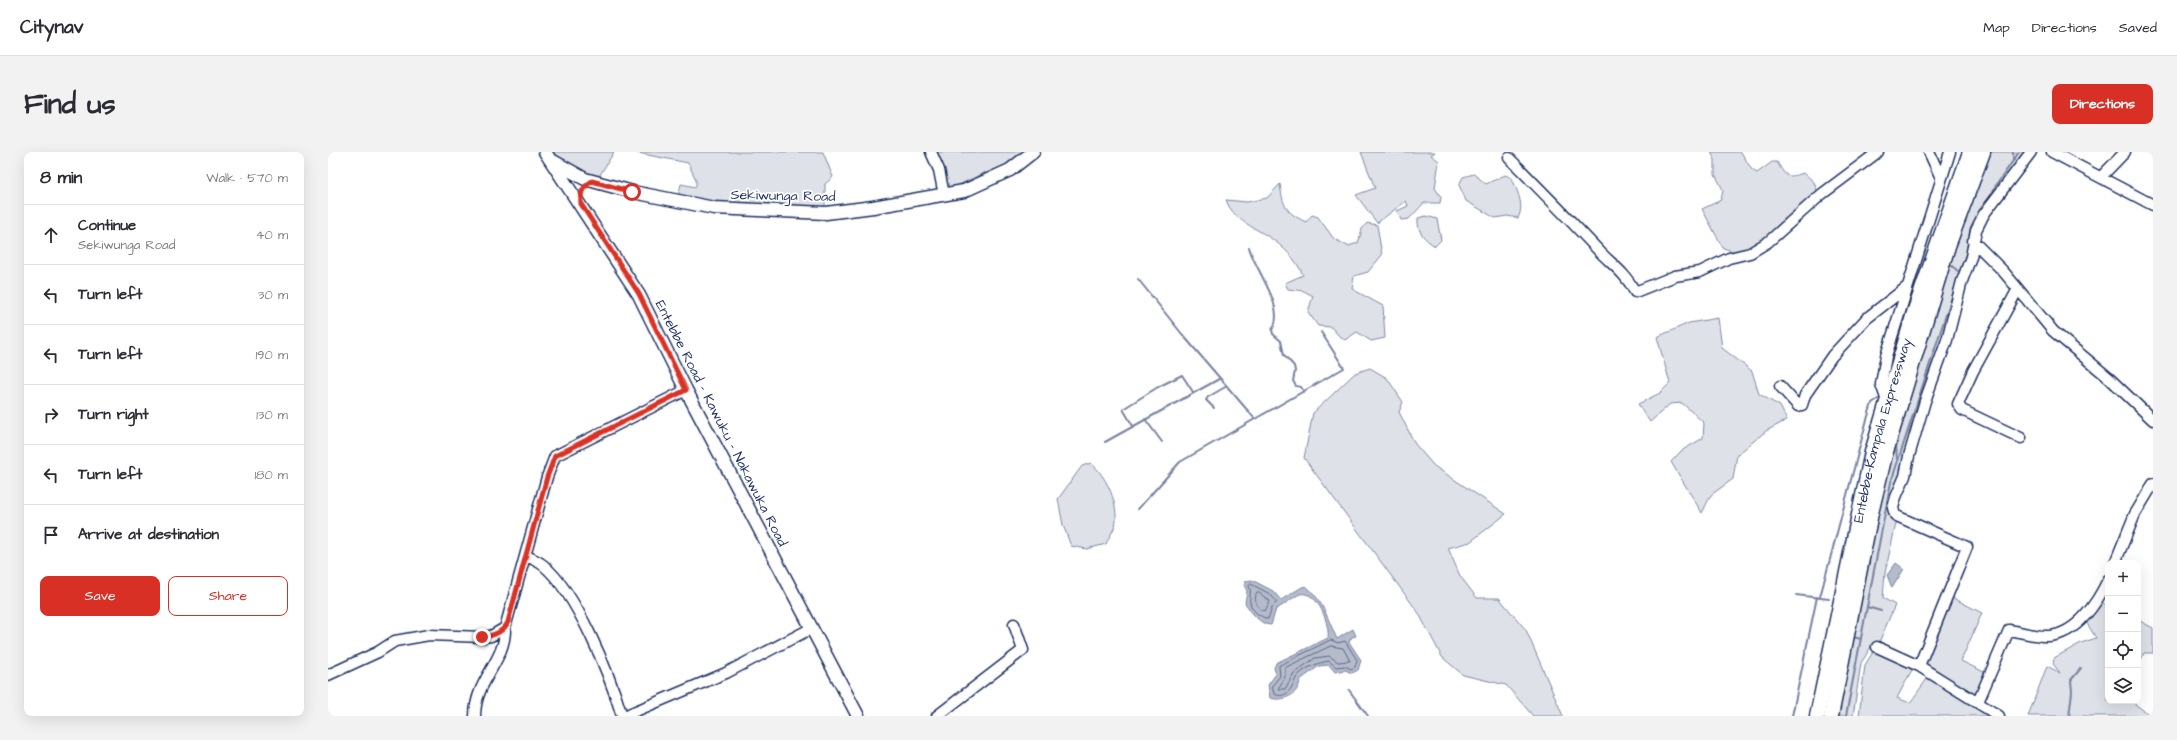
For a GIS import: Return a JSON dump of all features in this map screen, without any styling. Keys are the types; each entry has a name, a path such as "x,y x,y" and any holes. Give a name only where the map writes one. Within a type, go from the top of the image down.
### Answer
{"highway":[{"name":"Entebbe-Kampala Expressway","path":"1817,716 1866,477 1914,313 1970,152"},
{"name":"Entebbe-Kampala Expressway","path":"1831,716 1871,513 1885,455 1948,246 1983,152"}],"main road":[{"name":"Sekiwunga Road","path":"549,156 592,181 632,192 714,208 775,212 826,213 873,207 964,191 1010,170 1033,152"},
{"name":"Entebbe Road - Kawuku - Nakawuka Road","path":"549,156 639,294 686,390 858,716"},
{"path":"581,204 580,194 583,187 592,181"}],"street":[{"path":"931,152 939,170 944,194"},
{"path":"1508,158 1553,201 1606,258 1623,272 1635,292 1675,276 1700,272 1729,258 1750,252 1768,242 1822,194 1878,152"},
{"path":"1929,152 1941,178"},
{"path":"1887,401 1881,378 1907,287 1950,152"},
{"path":"1918,666 1966,547 1899,517 1894,512 1894,505 1905,476 1909,456 1925,401 1947,340 1962,281 1971,257 1973,241 1984,214 2031,152"},
{"path":"2052,152 2153,205"},
{"path":"2101,177 2125,152"},
{"path":"1973,241 2018,289 2053,331 2109,378 2153,420"},
{"path":"1780,386 1798,406 1802,405 1805,395 1832,356 1867,318 1907,287"},
{"path":"2018,289 1958,404 1962,410 2021,438"},
{"path":"475,716 482,684 502,651 505,641 505,628 527,556 547,477 555,456 686,390"},
{"path":"2116,560 2135,514 2153,484"},
{"path":"527,556 542,564 559,582 586,625 623,716 726,673 812,628"},
{"path":"1978,702 2009,630 2050,636 2063,631 2075,625 2090,612 2105,585"},
{"path":"937,716 1024,650 1014,624"},
{"path":"328,675 378,652 395,641 429,635 491,636 505,628"},
{"path":"1878,647 1918,666 1999,716"}],"shaded area":[{"path":"550,152 614,152 598,178 563,163"},
{"path":"633,152 823,152 833,177 825,184 825,209 712,206 678,197 681,184 696,187 696,180 688,163"},
{"path":"935,152 1027,152 1013,164 949,192"},
{"path":"1361,152 1435,152 1431,155 1439,161 1435,188 1441,197 1440,203 1424,203 1409,219 1401,220 1397,211 1408,206 1406,201 1377,223 1356,195 1375,188"},
{"path":"1711,152 1741,152 1752,170 1757,173 1772,162 1777,162 1785,174 1794,176 1804,173 1814,182 1818,193 1780,228 1756,245 1738,252 1723,248 1702,209 1721,200 1723,190 1715,174 1715,160"},
{"path":"1988,152 2033,152 1990,209 1979,234 1965,256 1941,354 1916,435 1892,498 1897,519 1885,573 1883,598 1895,605 1877,647 1871,647 1861,663 1853,716 1836,716 1884,484 1906,413 1930,319"},
{"path":"1474,174 1486,184 1505,175 1512,178 1518,193 1521,208 1518,218 1507,216 1495,218 1466,201 1459,185 1463,177"},
{"path":"1280,184 1282,198 1286,208 1289,211 1306,222 1312,215 1318,217 1334,239 1348,246 1358,243 1362,229 1367,223 1377,225 1382,255 1368,272 1354,276 1352,289 1383,306 1385,338 1371,341 1357,332 1345,340 1331,327 1318,326 1308,312 1313,296 1304,291 1288,289 1285,283 1303,275 1293,259 1285,249 1269,237 1238,218 1229,207 1226,200 1247,202 1267,198"},
{"path":"1426,216 1437,219 1441,240 1435,246 1422,235 1420,231 1418,218"},
{"path":"1718,318 1722,348 1752,371 1759,394 1780,406 1787,420 1766,431 1737,455 1733,479 1711,495 1702,513 1671,462 1681,451 1703,438 1704,423 1682,403 1670,404 1650,422 1638,404 1660,393 1670,383 1657,337 1689,323"},
{"path":"1370,368 1387,378 1403,402 1399,412 1415,444 1434,466 1506,514 1470,542 1448,548 1460,576 1477,598 1499,598 1526,630 1563,716 1533,716 1506,685 1463,675 1442,657 1418,612 1304,458 1313,413 1355,373"},
{"path":"1091,463 1106,481 1110,489 1115,504 1116,523 1106,544 1087,549 1071,546 1063,525 1058,499 1082,466"},
{"path":"1951,597 1982,613 1961,661 1988,674 1976,697 1922,666"},
{"path":"2099,601 2105,604 2105,704 2135,704 2151,716 2028,716 2047,666 2060,673 2053,664 2054,658 2081,643 2096,638 2085,620"},
{"path":"2141,622 2153,628 2153,653 2144,653 2141,660"},
{"path":"1879,651 1913,668 1897,698 1910,703 1929,676 1993,716 1859,716 1865,665 1873,652"}],"water":[{"path":"1896,563 1904,569 1892,588 1887,575"},
{"path":"1252,580 1273,591 1281,600 1306,586 1321,604 1337,639 1353,629 1356,636 1352,637 1349,642 1361,660 1358,670 1352,673 1345,670 1335,672 1329,665 1319,666 1300,680 1297,690 1290,696 1280,699 1270,698 1268,685 1276,674 1274,668 1276,663 1328,638 1327,625 1322,610 1312,597 1306,594 1300,594 1276,609 1271,625 1263,623 1253,614 1245,603 1247,591 1244,585 1246,581"}],"waterway":[{"path":"2013,152 2013,161"},
{"path":"1989,200 1995,187 2019,152"},
{"path":"958,186 985,173"},
{"path":"1249,247 1252,257 1273,300 1276,311 1276,321 1272,330 1273,334 1281,341 1284,355 1294,366 1295,371 1293,381 1296,386 1301,387 1304,392"},
{"path":"1846,716 1891,482 1968,248"},
{"path":"1948,263 1958,271"},
{"path":"1138,279 1182,334 1255,419"},
{"path":"1138,509 1180,462 1344,368 1321,332"},
{"path":"1133,426 1123,409 1158,387 1182,375 1193,392"},
{"path":"1105,442 1219,379"},
{"path":"1214,408 1206,400 1208,397 1227,386"},
{"path":"1820,597 1866,423 1872,403 1878,399"},
{"path":"1145,419 1162,442"},
{"path":"1896,444 1897,459"},
{"path":"1796,595 1829,599"},
{"path":"1792,716 1817,597"},
{"path":"1867,607 1881,611"},
{"path":"1853,637 1861,639"},
{"path":"2069,716 2072,692 2071,680 2081,668"},
{"path":"1349,690 1368,716"}],"route":[{"path":"482,637 491,636 498,633 505,628 508,622 512,602 521,578 547,477 555,456 686,390 639,294 581,204 580,194 583,187 592,181 632,192"}]}
